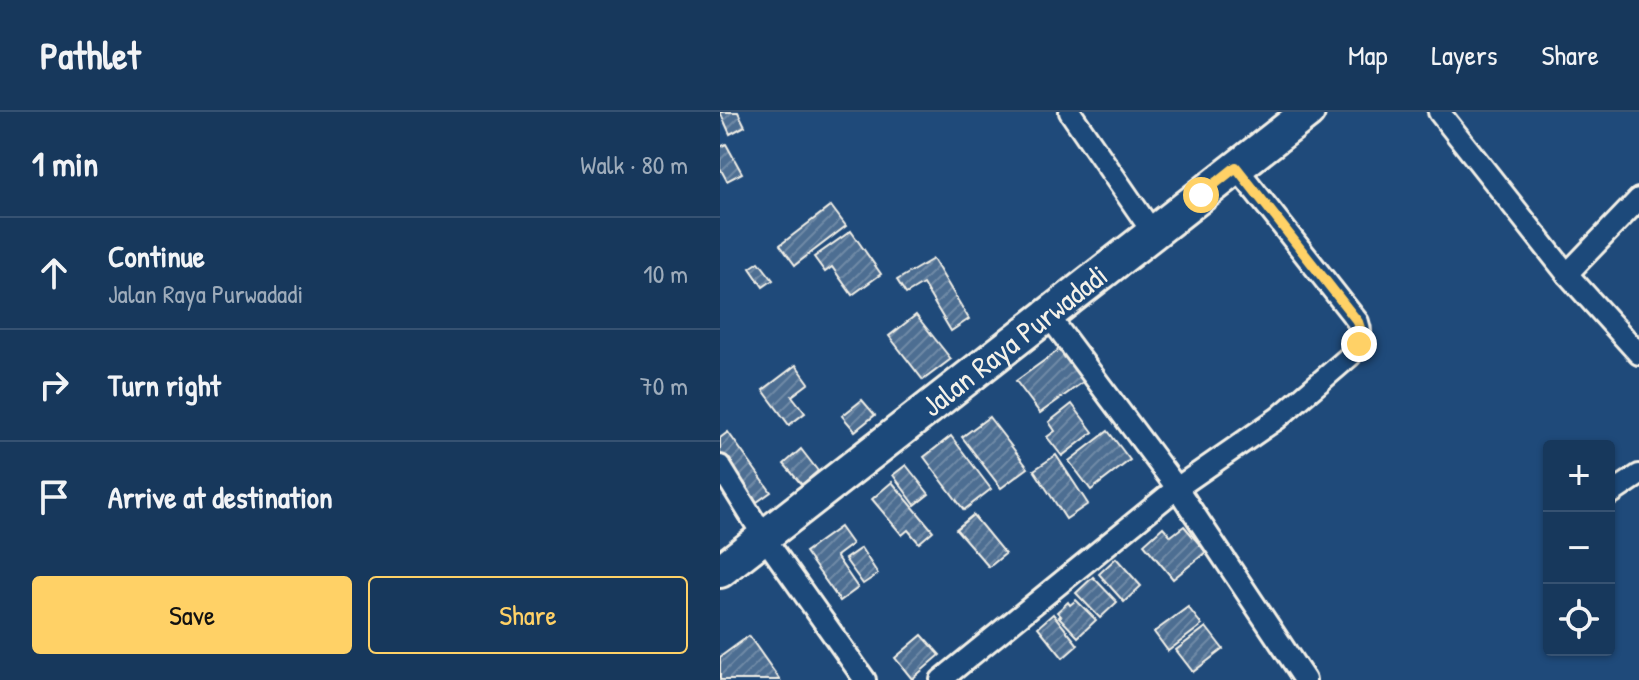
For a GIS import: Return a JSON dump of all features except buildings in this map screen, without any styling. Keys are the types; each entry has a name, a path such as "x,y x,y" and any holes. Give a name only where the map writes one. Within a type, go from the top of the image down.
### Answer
{"main road":[{"name":"Jalan Raya Purwadadi","path":"720,571 1308,112"}],"street":[{"path":"1070,112 1153,233"},
{"path":"1439,112 1567,274 1639,354"},
{"path":"941,680 1177,488 1278,418 1350,356 1359,344 1361,331 1358,322 1236,167"},
{"path":"1567,274 1639,199"},
{"path":"1048,315 1177,488 1305,680"},
{"path":"720,466 764,537 865,680"},
{"path":"1615,491 1639,475"}],"route":[{"path":"1201,195 1236,167 1358,322 1361,331 1359,344"}]}
